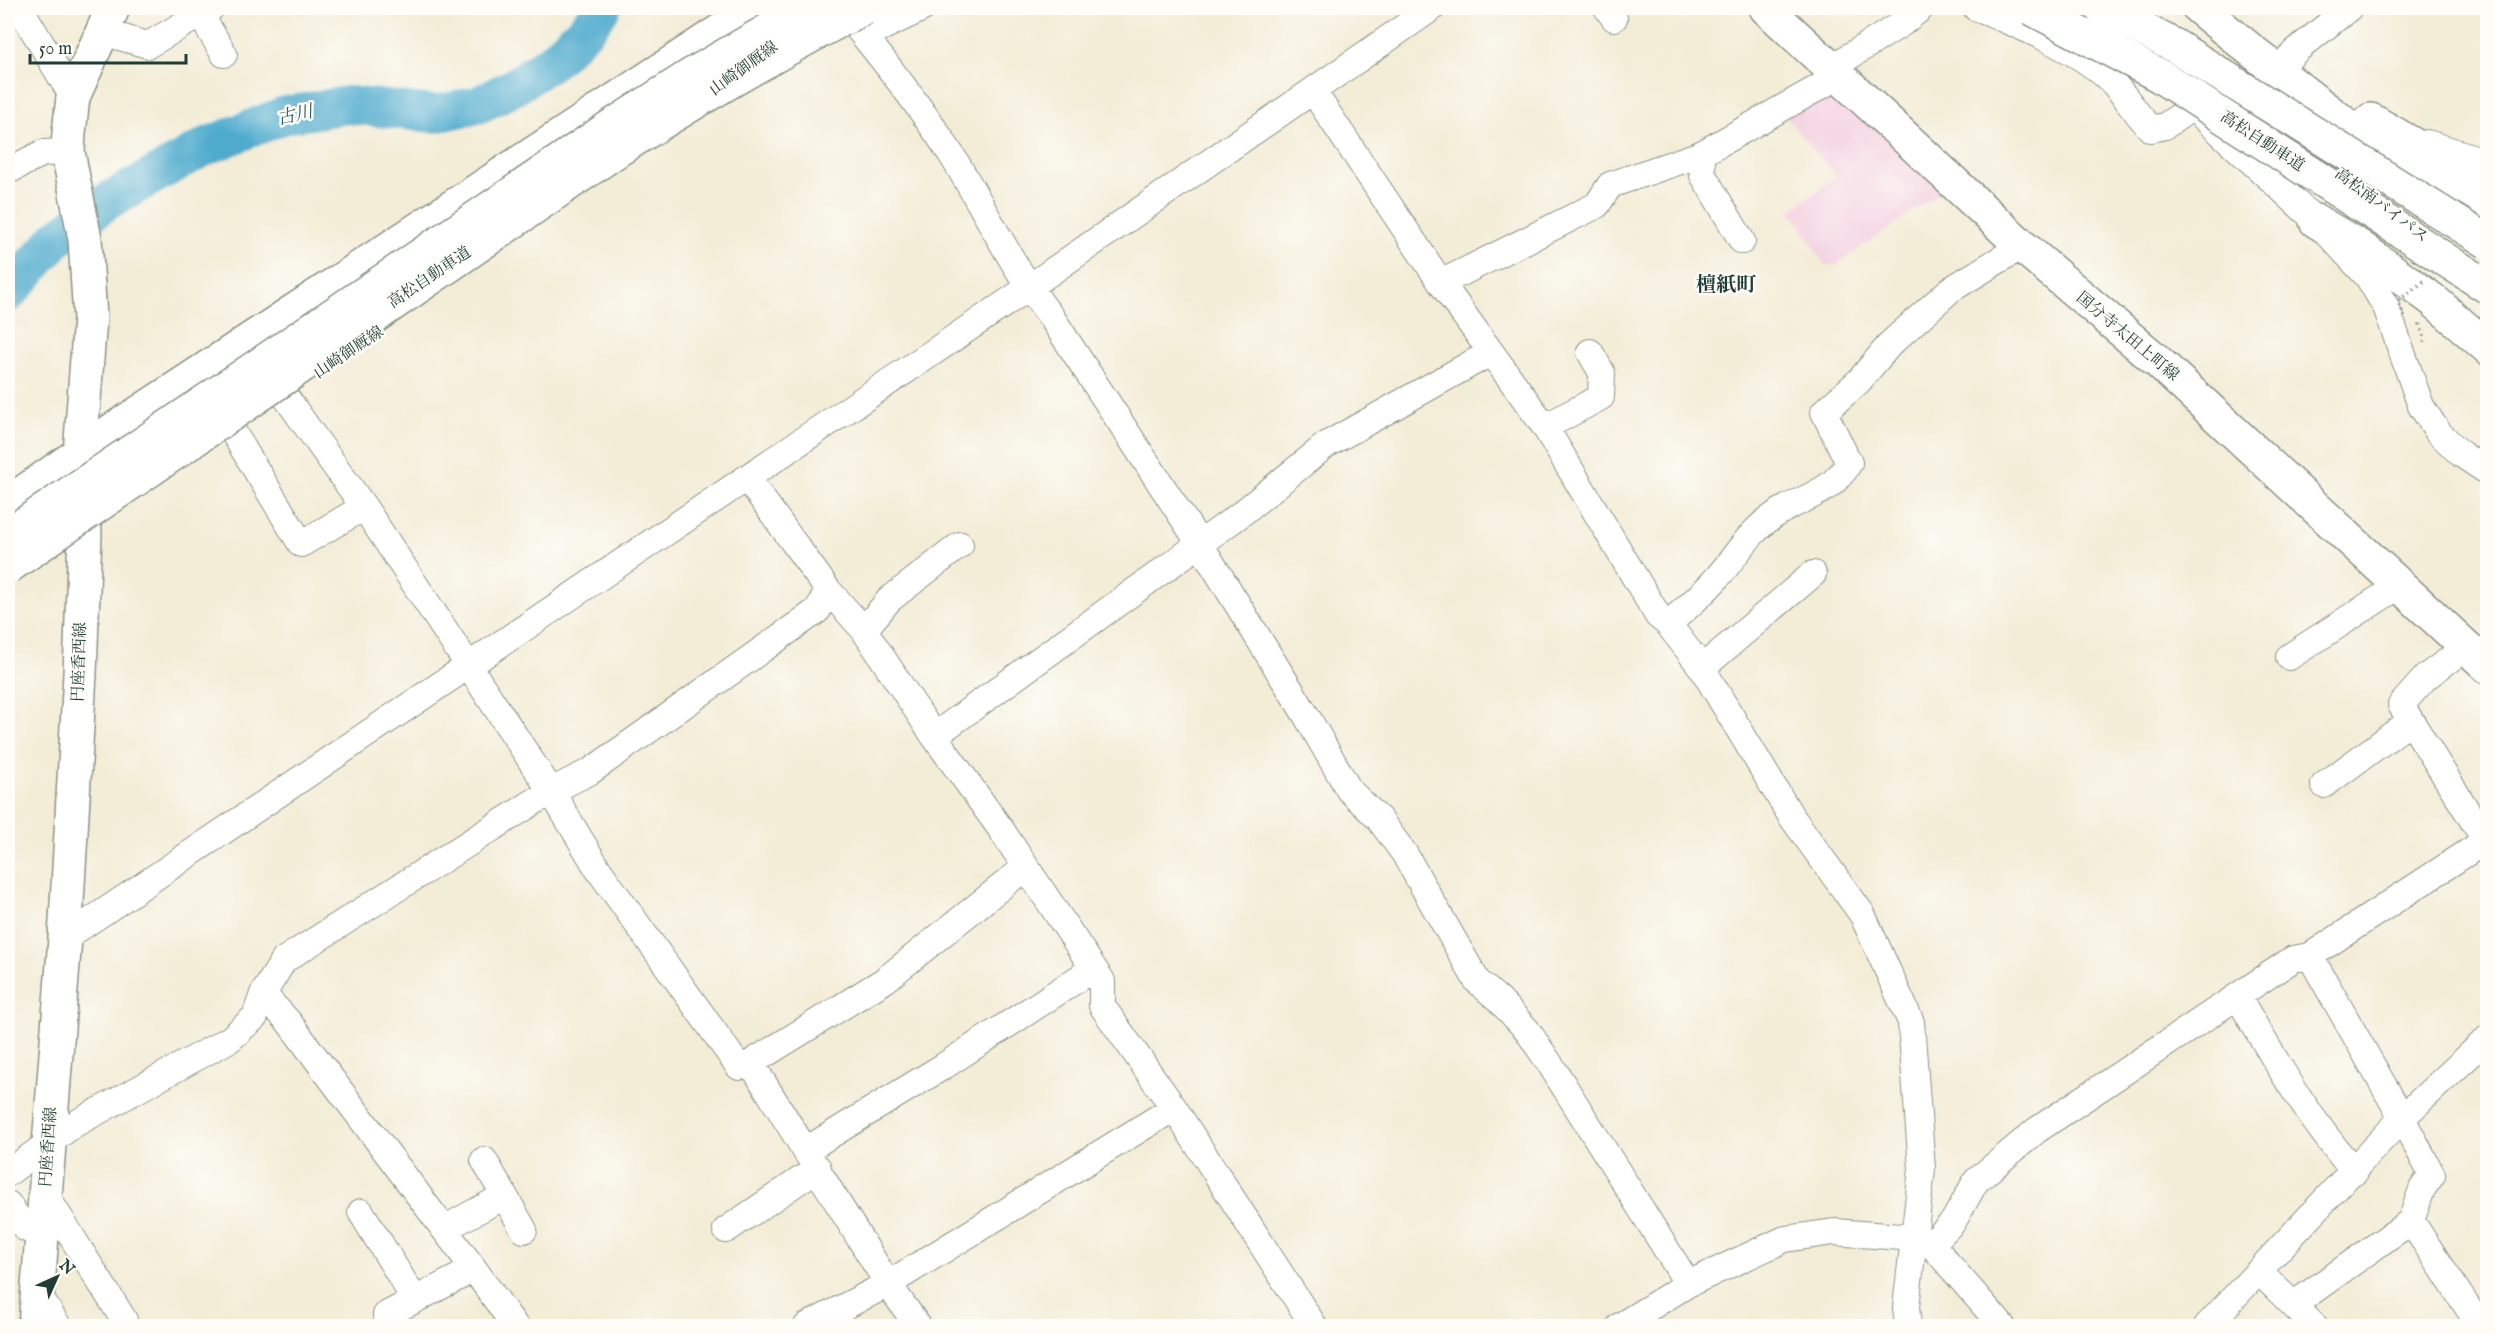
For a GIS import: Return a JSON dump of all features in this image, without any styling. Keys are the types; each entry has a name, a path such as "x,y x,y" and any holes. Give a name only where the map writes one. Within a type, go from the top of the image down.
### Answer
{"main road":[{"path":"8,503 124,423 755,8"},
{"name":"高松自動車道","path":"8,535 607,129 693,74 807,8"},
{"name":"山崎御厩線","path":"8,580 84,533 466,273 829,8"},
{"name":"国分寺太田上町線","path":"1766,8 2022,246 2155,359 2477,658"},
{"name":"高松自動車道","path":"2031,8 2160,76 2487,286"},
{"path":"2101,8 2175,46 2433,205 2487,242"},
{"name":"高松南バイパス","path":"2139,8 2239,97 2487,286"},
{"path":"2199,8 2276,71 2439,192 2487,224"},
{"name":"円座香西線","path":"35,1326 65,938 80,674 84,533 80,454 90,318 85,239 68,152 73,97 108,20"},
{"name":"高松自動車道","path":"8,567 621,148 795,43 864,22"},
{"path":"2276,71 2313,88 2401,136 2487,189"},
{"path":"2316,221 2360,247 2433,300 2487,348"}],"street":[{"path":"20,8 73,97"},
{"path":"841,8 864,22 931,123 1028,288 1052,318 1200,544 1306,715 1349,790 1378,819 1404,853 1478,981 1527,1030 1688,1284"},
{"path":"864,22 923,8"},
{"path":"65,938 1028,288 1432,8"},
{"path":"1442,283 1597,205 1610,185 1701,154 1835,72 1922,8"},
{"path":"1976,8 2088,61 2111,81 2151,129 2165,126 2193,107"},
{"path":"2109,8 2193,107 2316,221 2368,277 2386,307 2421,406 2438,432 2461,454 2487,472"},
{"path":"2276,71 2342,10"},
{"path":"108,20 148,45 206,11 224,54"},
{"path":"1312,91 1490,353 1545,427 1658,616 1668,624 1702,668 1791,816 1862,914 1911,1022 1922,1169 1923,1241 1906,1306 1908,1326"},
{"path":"2401,136 2487,162"},
{"path":"8,171 43,153 68,152"},
{"path":"1701,154 1703,175 1742,241"},
{"path":"1668,624 1716,580 1748,538 1774,515 1810,498 1840,478 1849,463 1824,412 1859,381 1890,344 1950,290 2022,246"},
{"path":"1545,427 1601,396 1602,373 1590,352"},
{"path":"934,736 1200,544 1326,445 1490,353"},
{"path":"285,396 364,507 551,791 598,869 739,1067 751,1063 885,980 1026,867"},
{"path":"233,432 301,544 364,507"},
{"path":"747,478 828,590 864,630 934,736 1026,867 1102,981 1102,1006 1174,1108 1314,1326"},
{"path":"864,630 889,600 960,545"},
{"path":"1702,668 1813,574"},
{"path":"2289,657 2400,585"},
{"path":"8,1173 73,1125 230,1039 255,1017 263,994 284,960 551,791 591,771 818,610 828,590"},
{"path":"1620,1326 1688,1284 1785,1239 1834,1232 1923,1241 1953,1222 1976,1181 2037,1130 2293,959 2310,956 2486,840 2401,705 2426,677 2477,658"},
{"path":"2324,785 2411,721"},
{"path":"2293,1305 2410,1221 2422,1189 2432,1175 2310,956"},
{"path":"726,1230 812,1159 944,1066 1094,969"},
{"path":"263,994 288,1021 444,1228 514,1326"},
{"path":"2238,997 2292,1089 2327,1140 2355,1172"},
{"path":"2207,1326 2355,1172 2402,1118 2487,1038"},
{"path":"751,1063 888,1284 918,1326"},
{"path":"807,1326 888,1284 1174,1108"},
{"path":"484,1160 524,1230"},
{"path":"45,1194 124,1320"},
{"path":"444,1228 504,1196"},
{"path":"8,1204 25,1228 42,1236"},
{"path":"361,1212 415,1300"},
{"path":"2410,1221 2480,1326"},
{"path":"1923,1241 2002,1326"},
{"path":"388,1326 386,1315 474,1269"},
{"path":"2260,1272 2314,1326"},
{"path":"37,1293 58,1326"}],"shaded area":[{"path":"1836,84 1945,189 1836,265 1825,265 1791,211 1836,176 1786,117"}],"waterway":[{"name":"古川","path":"8,294 57,238 106,202 207,146 285,115 348,105 434,114 478,105 514,87 555,59 587,28 602,8"}],"district":[{"name":"檀紙町","path":"1726,285"}]}
